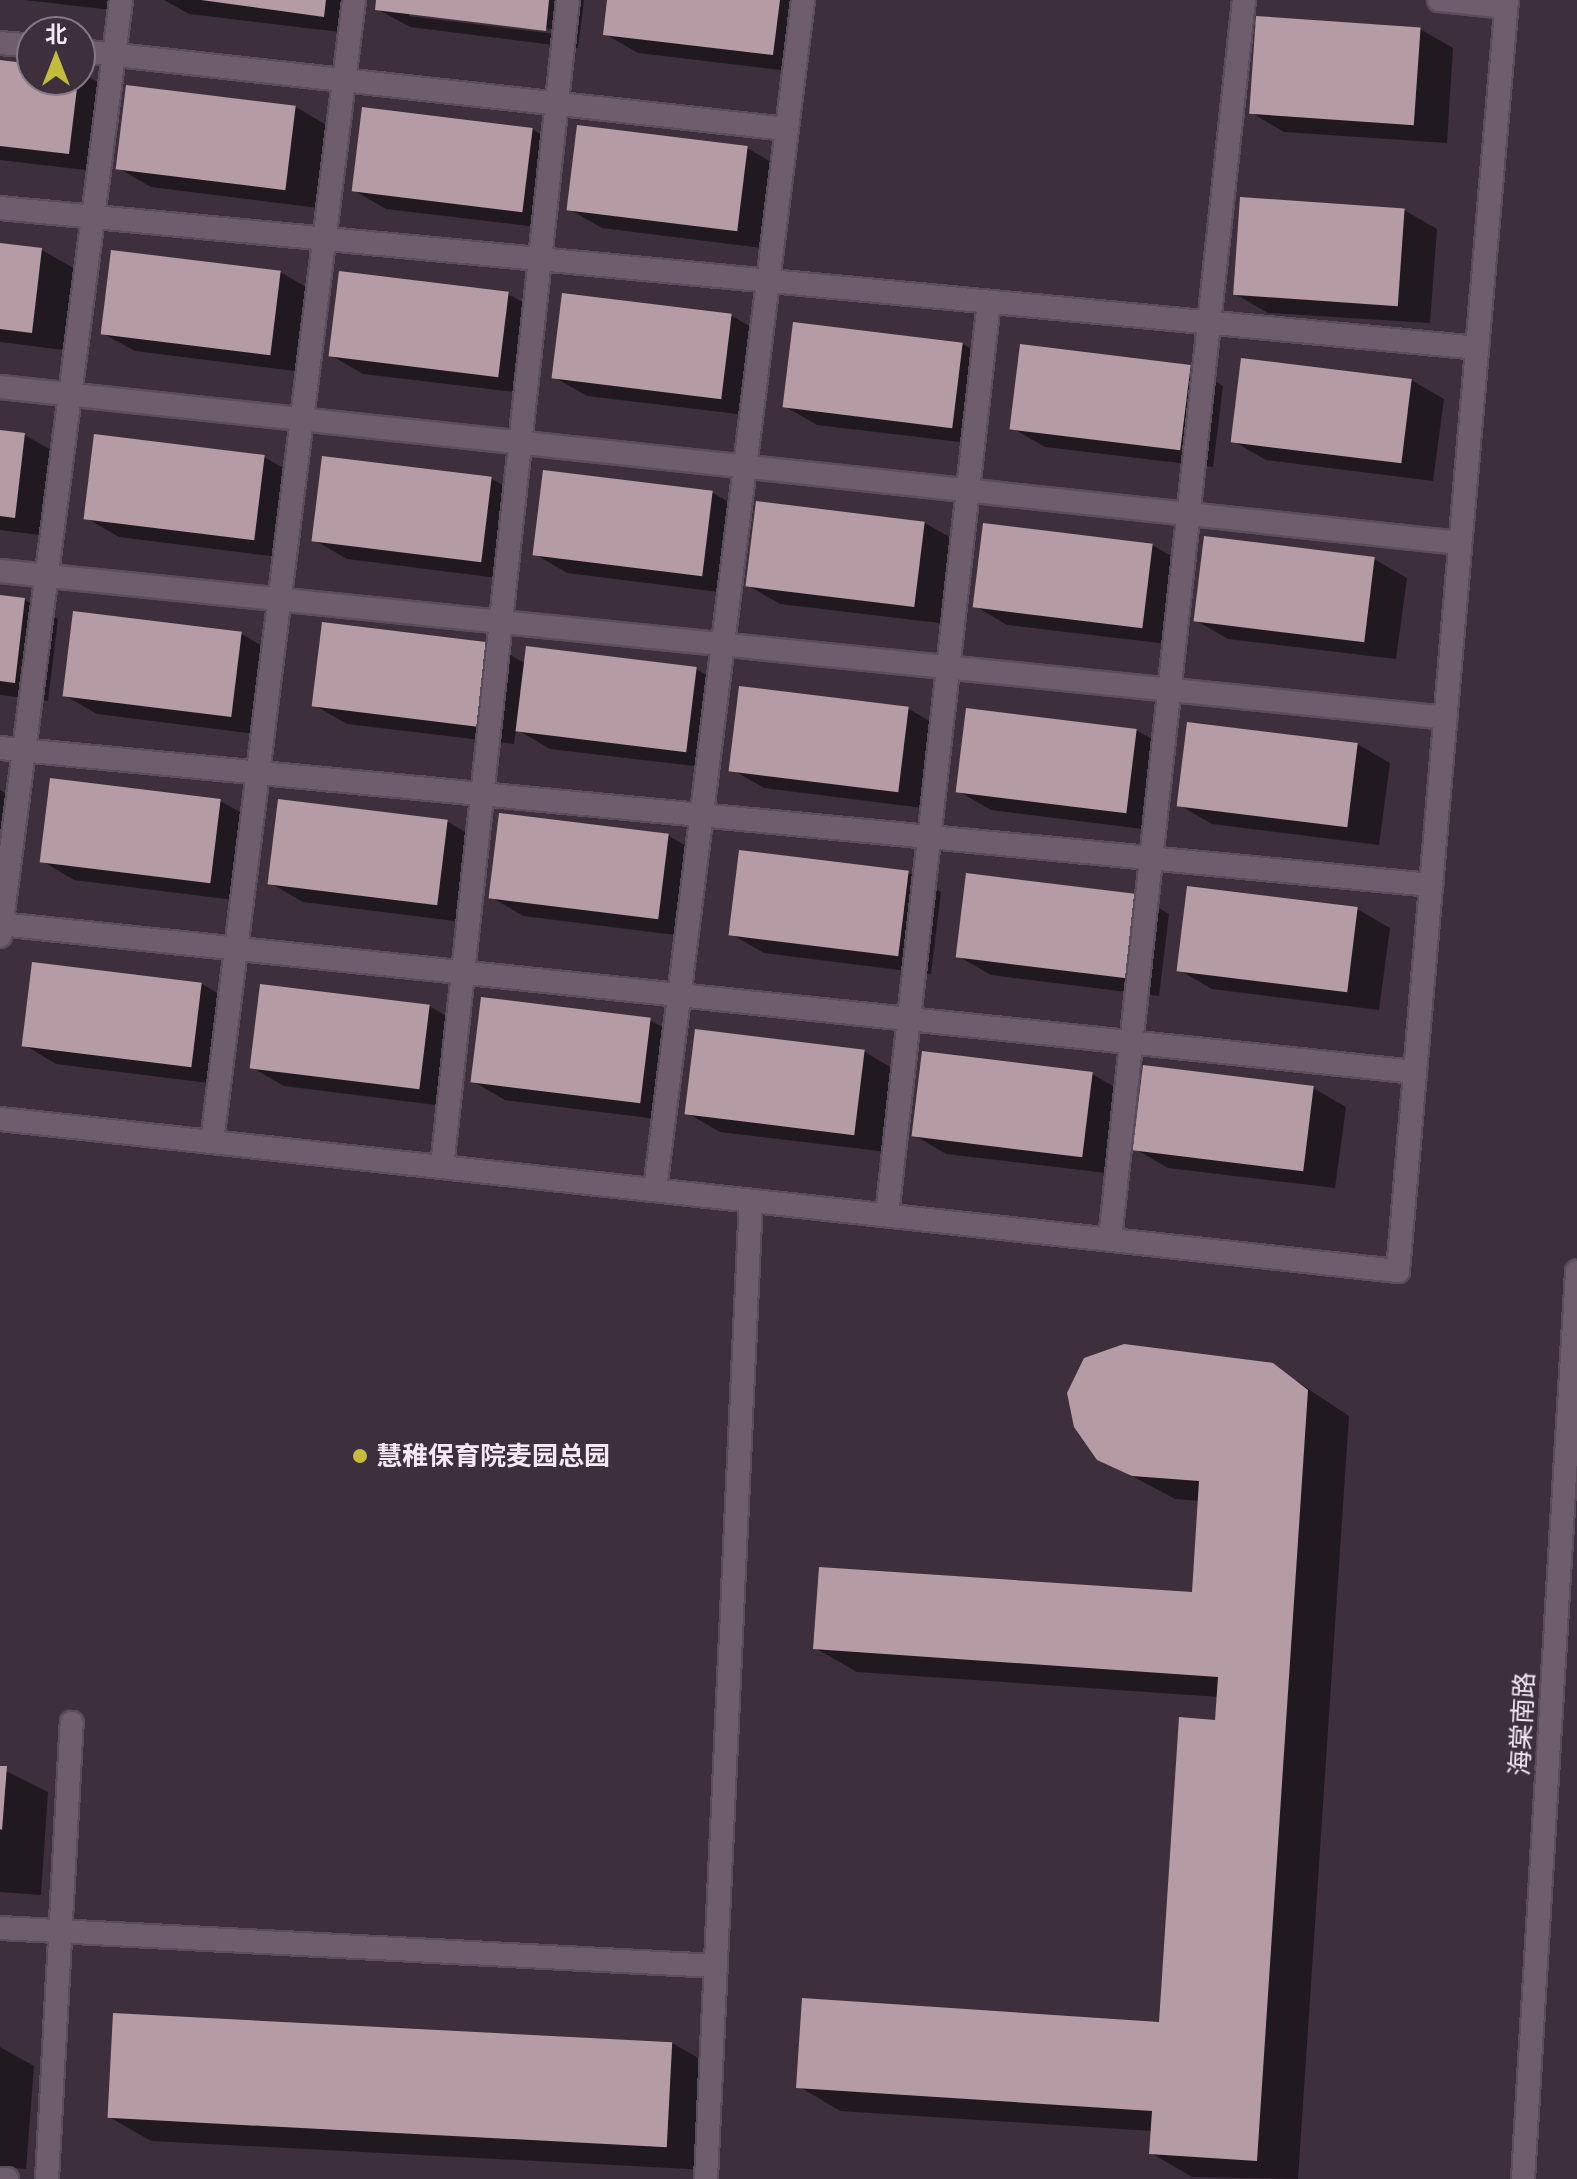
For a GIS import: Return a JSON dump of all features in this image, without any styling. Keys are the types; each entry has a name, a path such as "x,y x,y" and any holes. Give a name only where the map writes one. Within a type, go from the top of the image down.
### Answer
{"main road":[{"path":"121,0 1,928 236,948 1415,1072"},
{"path":"212,1142 354,0"},
{"path":"442,1167 568,0"},
{"path":"655,1190 803,0"},
{"path":"1110,1239 1244,0"},
{"path":"0,1119 1398,1271 1506,4 1439,0"},
{"path":"96,53 787,129"},
{"path":"0,208 1477,348"},
{"path":"887,1215 989,302"},
{"path":"0,387 1460,543"},
{"path":"0,571 1446,718"},
{"path":"0,748 1431,885"},
{"path":"706,2179 751,1201"},
{"name":"海棠南路","path":"1523,2179 1577,1272"},
{"path":"47,2179 72,1723"},
{"path":"0,1928 715,1966"},
{"path":"0,2179 7,2179"}],"building":[{"path":"201,0 326,0 324,17"},
{"path":"376,0 549,0 546,31 375,10"},
{"path":"607,0 780,0 773,55 603,35"},
{"path":"1256,16 1421,28 1414,125 1249,114"},
{"path":"0,60 16,62 16,96 76,96 69,154 0,146"},
{"path":"126,85 296,106 285,190 116,169"},
{"path":"362,107 533,128 522,212 352,191"},
{"path":"577,125 748,146 737,231 567,210"},
{"path":"1240,197 1405,209 1398,306 1233,295"},
{"path":"0,243 42,248 32,333 0,329"},
{"path":"111,250 281,271 270,355 101,334"},
{"path":"339,271 509,292 498,377 329,356"},
{"path":"562,293 732,314 721,399 552,378"},
{"path":"793,322 963,343 952,428 783,407"},
{"path":"1020,344 1191,365 1180,450 1010,429"},
{"path":"1241,358 1412,379 1401,463 1231,442"},
{"path":"0,430 25,433 15,518 0,516"},
{"path":"94,434 265,455 254,540 84,519"},
{"path":"322,456 492,477 481,562 312,541"},
{"path":"543,470 713,491 702,576 533,555"},
{"path":"756,501 925,522 914,607 746,586"},
{"path":"983,523 1153,544 1142,628 973,607"},
{"path":"1204,536 1375,557 1364,642 1194,621"},
{"path":"0,595 25,598 15,683 0,681"},
{"path":"73,611 242,632 231,717 63,696"},
{"path":"322,622 492,643 481,727 312,706"},
{"path":"526,646 697,667 686,752 516,731"},
{"path":"739,686 909,707 898,792 729,771"},
{"path":"966,708 1137,729 1126,813 956,792"},
{"path":"1187,722 1358,743 1347,827 1177,806"},
{"path":"50,778 221,799 210,883 40,862"},
{"path":"278,799 448,820 437,905 268,884"},
{"path":"499,813 669,834 658,919 489,898"},
{"path":"739,850 909,871 898,956 729,935"},
{"path":"966,873 1137,894 1126,978 956,957"},
{"path":"1187,886 1358,907 1347,992 1177,971"},
{"path":"32,962 202,983 191,1067 22,1046"},
{"path":"260,984 430,1005 419,1089 250,1068"},
{"path":"481,997 651,1018 640,1103 471,1082"},
{"path":"695,1029 865,1050 854,1135 685,1114"},
{"path":"922,1051 1093,1072 1082,1157 912,1136"},
{"path":"1143,1065 1314,1086 1303,1171 1133,1150"},
{"path":"1124,1344 1273,1363 1308,1390 1257,2161 1149,2154 1152,2111 796,2088 802,1998 1159,2022 1179,1717 1215,1720 1218,1677 813,1649 819,1567 1192,1592 1199,1481 1132,1476 1097,1460 1074,1427 1067,1393 1084,1358"},
{"path":"0,1766 7,1766 2,1830 0,1829"},
{"path":"113,2013 672,2042 667,2147 108,2118"}],"place":[{"name":"慧稚保育院麦园总园","path":"360,1456"}]}
